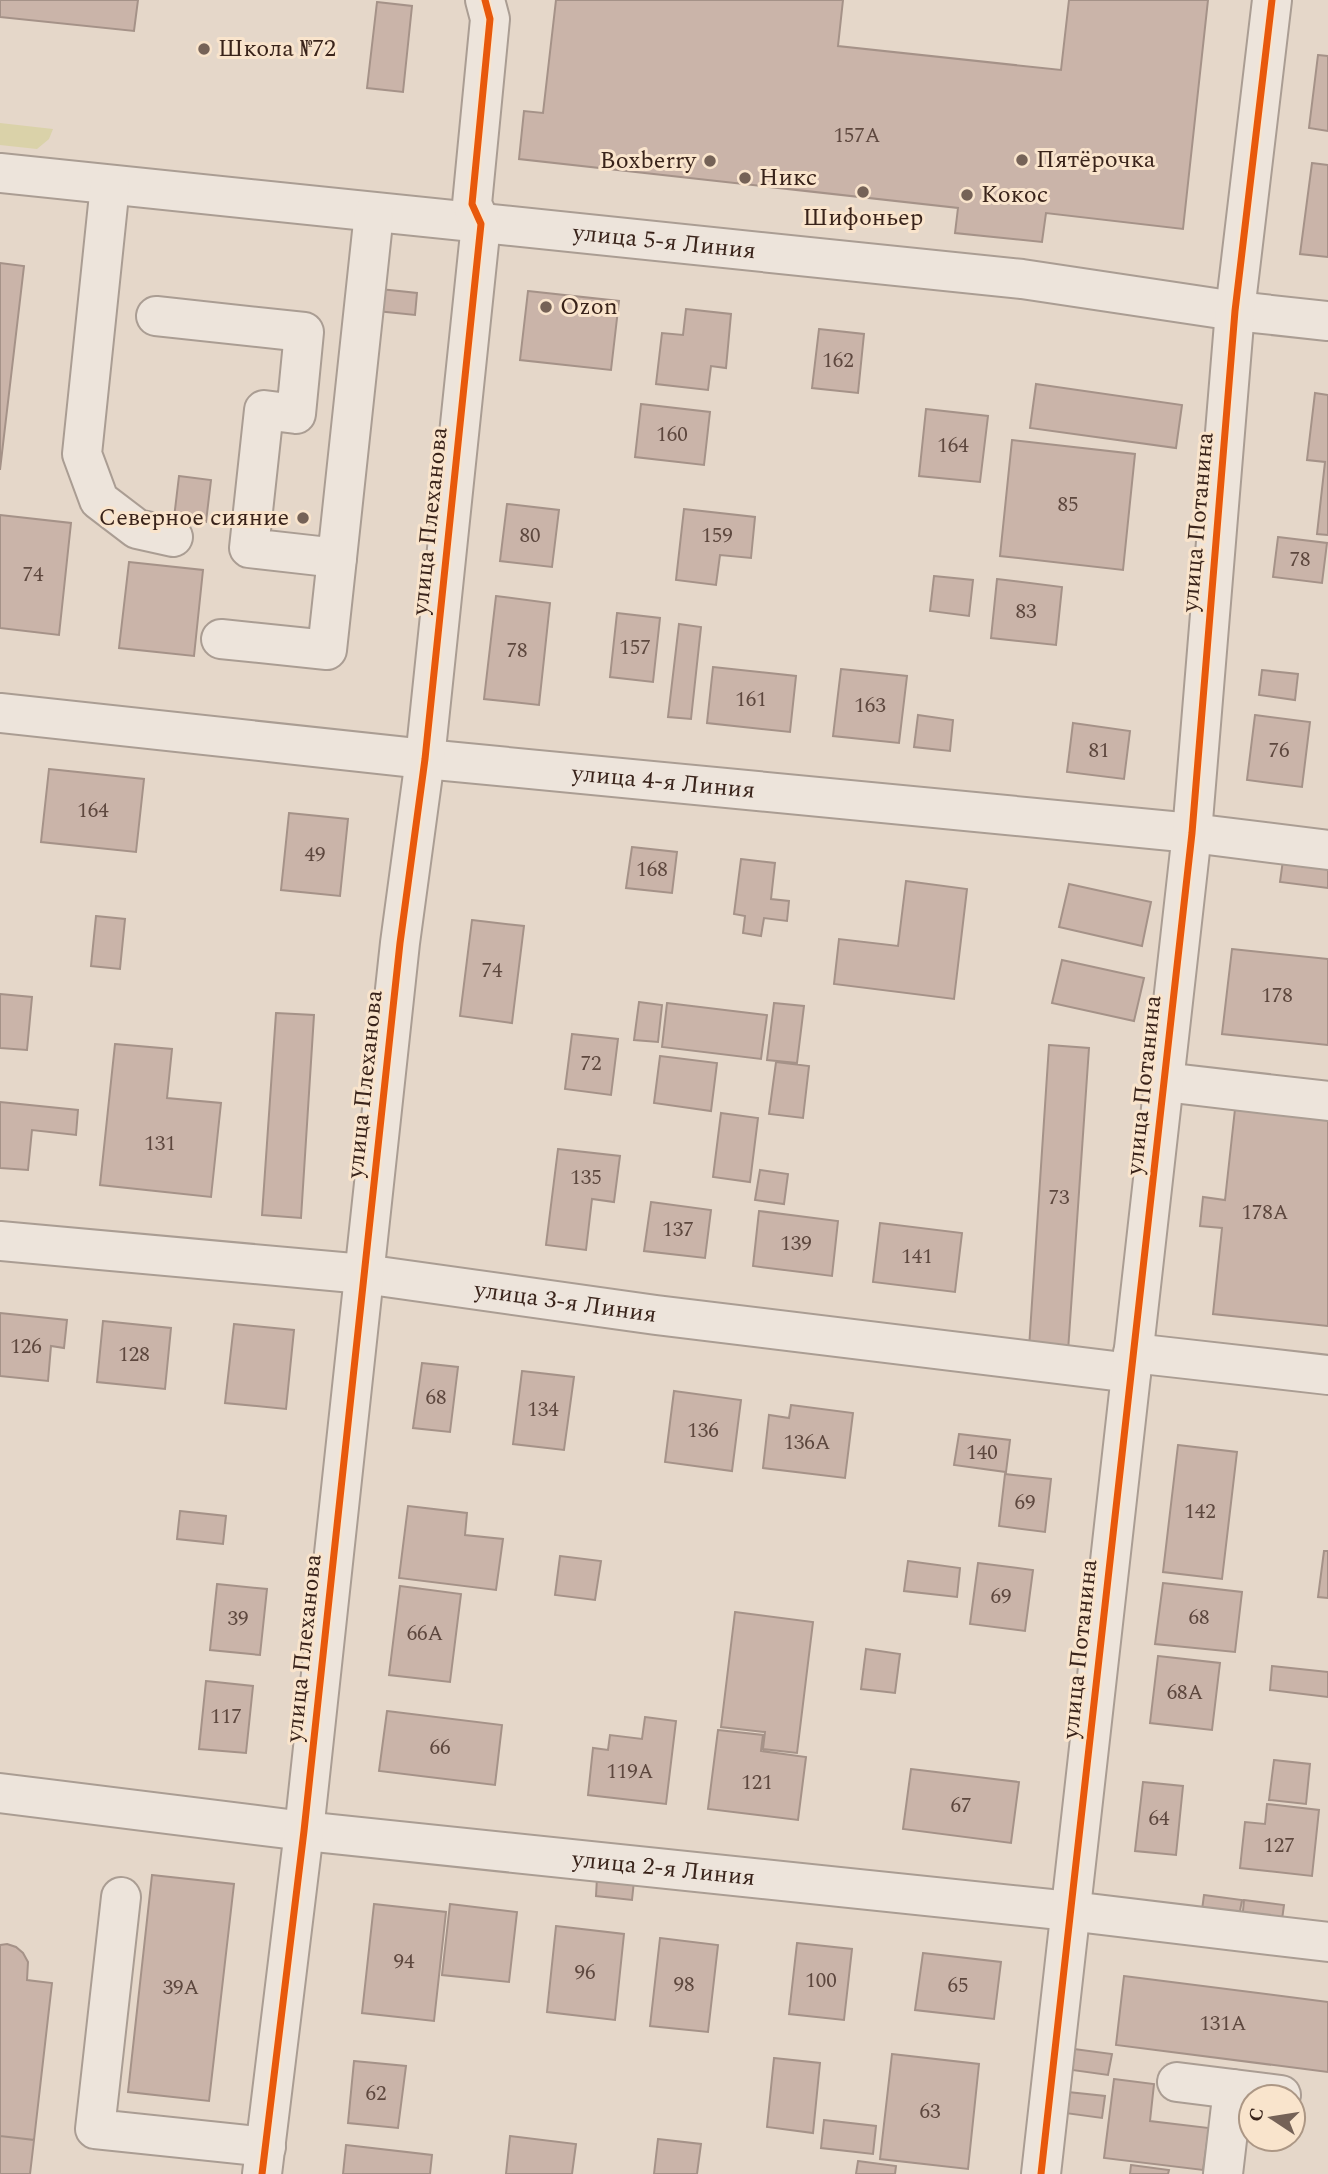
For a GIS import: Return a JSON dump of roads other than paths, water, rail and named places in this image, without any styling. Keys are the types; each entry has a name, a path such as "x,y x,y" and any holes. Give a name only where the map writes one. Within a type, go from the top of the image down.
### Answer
{"street":[{"name":"улица Плеханова","path":"264,2161 304,1831 400,943 425,759 481,224 472,204 490,19 485,0"},
{"name":"улица Потанина","path":"1041,2174 1192,833 1235,311 1272,0"},
{"name":"улица 5-я Линия","path":"0,173 1022,279 1235,311 1328,321"},
{"path":"110,185 82,454 99,500 137,529 173,537"},
{"path":"221,639 327,650 374,213"},
{"path":"156,316 304,332 296,414 264,410 249,548 337,558"},
{"name":"улица 4-я Линия","path":"0,713 425,759 1192,833 1328,850"},
{"path":"1164,1082 1328,1101"},
{"name":"улица 3-я Линия","path":"0,1241 364,1275 656,1315 1132,1363 1328,1375"},
{"name":"улица 2-я Линия","path":"0,1793 304,1831 1070,1910 1328,1942"},
{"path":"121,1897 95,2129 264,2161"},
{"path":"1177,2082 1237,2090"},
{"path":"1223,2174 1233,2089"}],"place":[{"name":"Школа №72","path":"204,49"},
{"name":"Пятёрочка","path":"1022,160"},
{"name":"Boxberry","path":"710,161"},
{"name":"Никс","path":"745,178"},
{"name":"Шифоньер","path":"863,192"},
{"name":"Кокос","path":"967,195"},
{"name":"Ozon","path":"546,307"},
{"name":"Северное сияние","path":"303,518"}]}
